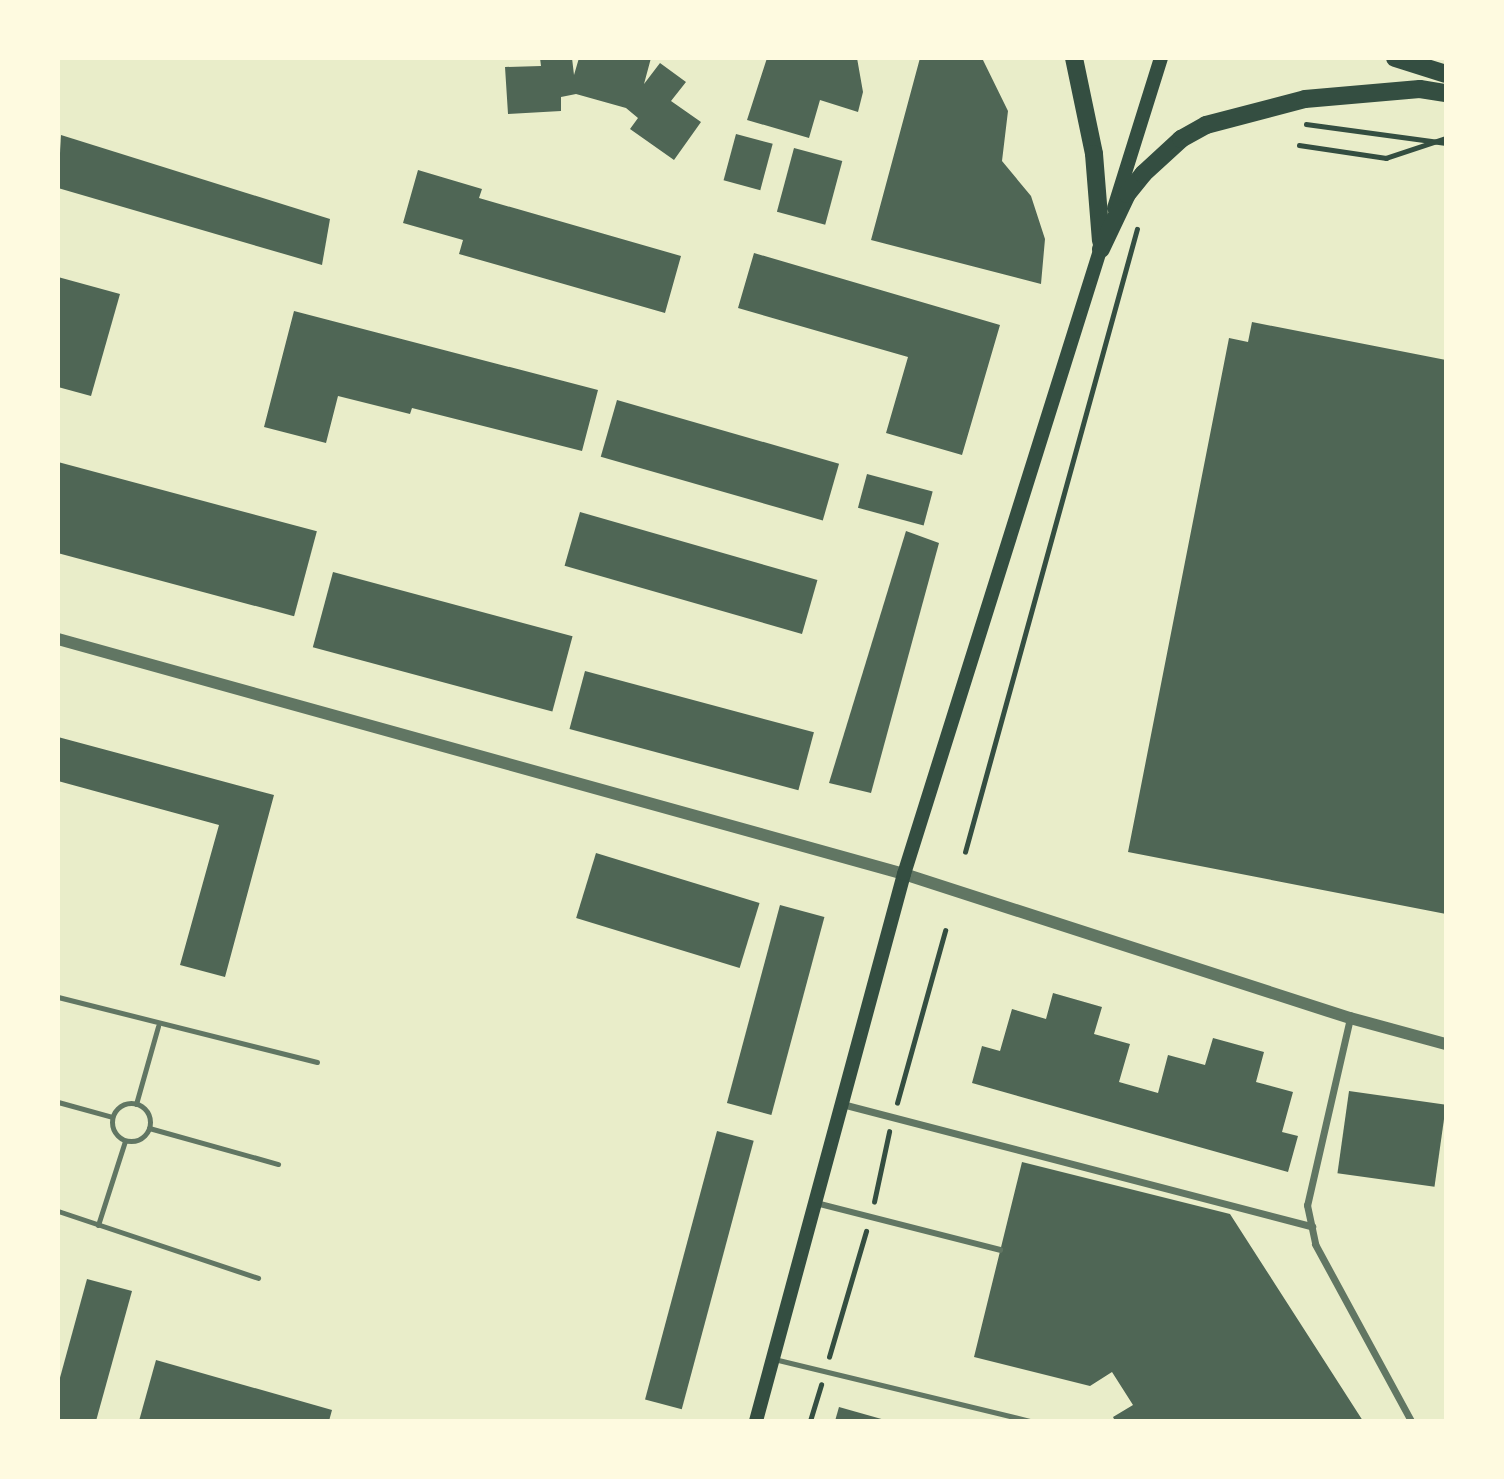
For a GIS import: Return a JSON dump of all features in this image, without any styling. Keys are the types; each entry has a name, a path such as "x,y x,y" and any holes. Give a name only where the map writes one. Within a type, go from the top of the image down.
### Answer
{"main road":[{"path":"1074,58 1094,154 1101,249"},
{"path":"756,1421 904,874 1161,58"},
{"path":"1395,58 1446,74"},
{"path":"1101,249 1127,194 1143,174 1181,139 1206,125 1305,99 1420,89 1446,93"}],"street":[{"path":"58,639 904,874 1350,1018 1446,1044"},
{"path":"1350,1018 1315,1160 1307,1205 1315,1244 1411,1421"},
{"path":"842,1104 1312,1226"},
{"path":"816,1203 1000,1250"}],"lane":[{"path":"58,997 158,1026 317,1062"},
{"path":"136,1104 158,1026"},
{"path":"58,1102 112,1117"},
{"path":"136,1104 147,1113 149,1128 140,1139 125,1141 114,1132 112,1117 121,1106 136,1104"},
{"path":"149,1128 278,1164"},
{"path":"97,1225 125,1141"},
{"path":"58,1211 258,1278"},
{"path":"774,1359 1030,1421"}],"path":[{"path":"1293,122 1436,142"},
{"path":"1300,145 1387,158 1446,141"},
{"path":"965,852 1140,219"},
{"path":"810,1421 871,1217 893,1117 945,931"}],"building":[{"path":"540,58 572,58 574,75 579,58 651,58 644,84 660,63 686,82 671,101 701,122 674,160 630,129 638,118 626,108 576,94 561,97 561,111 508,114 505,67 541,66"},
{"path":"767,58 857,58 863,92 858,112 820,100 809,138 747,120"},
{"path":"920,58 982,58 1008,111 1002,161 1031,196 1045,239 1041,284 871,240"},
{"path":"736,134 773,144 760,190 724,180"},
{"path":"61,135 330,219 322,265 58,188"},
{"path":"794,148 842,161 825,225 777,212"},
{"path":"418,170 482,189 479,198 681,256 665,313 459,254 463,240 403,223"},
{"path":"754,253 1000,325 962,455 886,433 908,357 738,308"},
{"path":"58,277 120,294 91,396 58,387"},
{"path":"294,311 598,390 582,451 412,408 410,414 338,396 326,443 264,427"},
{"path":"1252,322 1446,360 1446,914 1128,852 1229,338 1248,342"},
{"path":"617,400 839,464 823,520 601,457"},
{"path":"58,462 317,531 294,616 58,553"},
{"path":"867,474 933,492 924,525 858,508"},
{"path":"580,512 817,580 802,634 565,566"},
{"path":"906,531 939,543 871,793 829,783"},
{"path":"333,572 573,636 552,712 313,647"},
{"path":"585,671 814,732 798,790 569,729"},
{"path":"58,737 274,795 225,977 180,965 219,825 58,781"},
{"path":"596,853 760,903 740,968 576,918"},
{"path":"780,905 824,917 771,1115 727,1103"},
{"path":"1053,993 1102,1007 1094,1034 1130,1044 1119,1082 1158,1093 1168,1055 1205,1065 1213,1038 1264,1052 1256,1082 1293,1092 1282,1132 1298,1136 1288,1172 972,1083 982,1046 1000,1051 1012,1009 1046,1019"},
{"path":"1349,1091 1446,1105 1434,1187 1337,1173"},
{"path":"717,1131 754,1141 682,1409 645,1400"},
{"path":"1022,1162 1230,1214 1363,1421 1115,1421 1113,1417 1133,1405 1112,1372 1090,1386 974,1357"},
{"path":"87,1279 132,1291 96,1421 58,1421 58,1385"},
{"path":"156,1360 332,1410 329,1421 139,1421"},
{"path":"839,1407 885,1420 885,1421 835,1421"}]}
